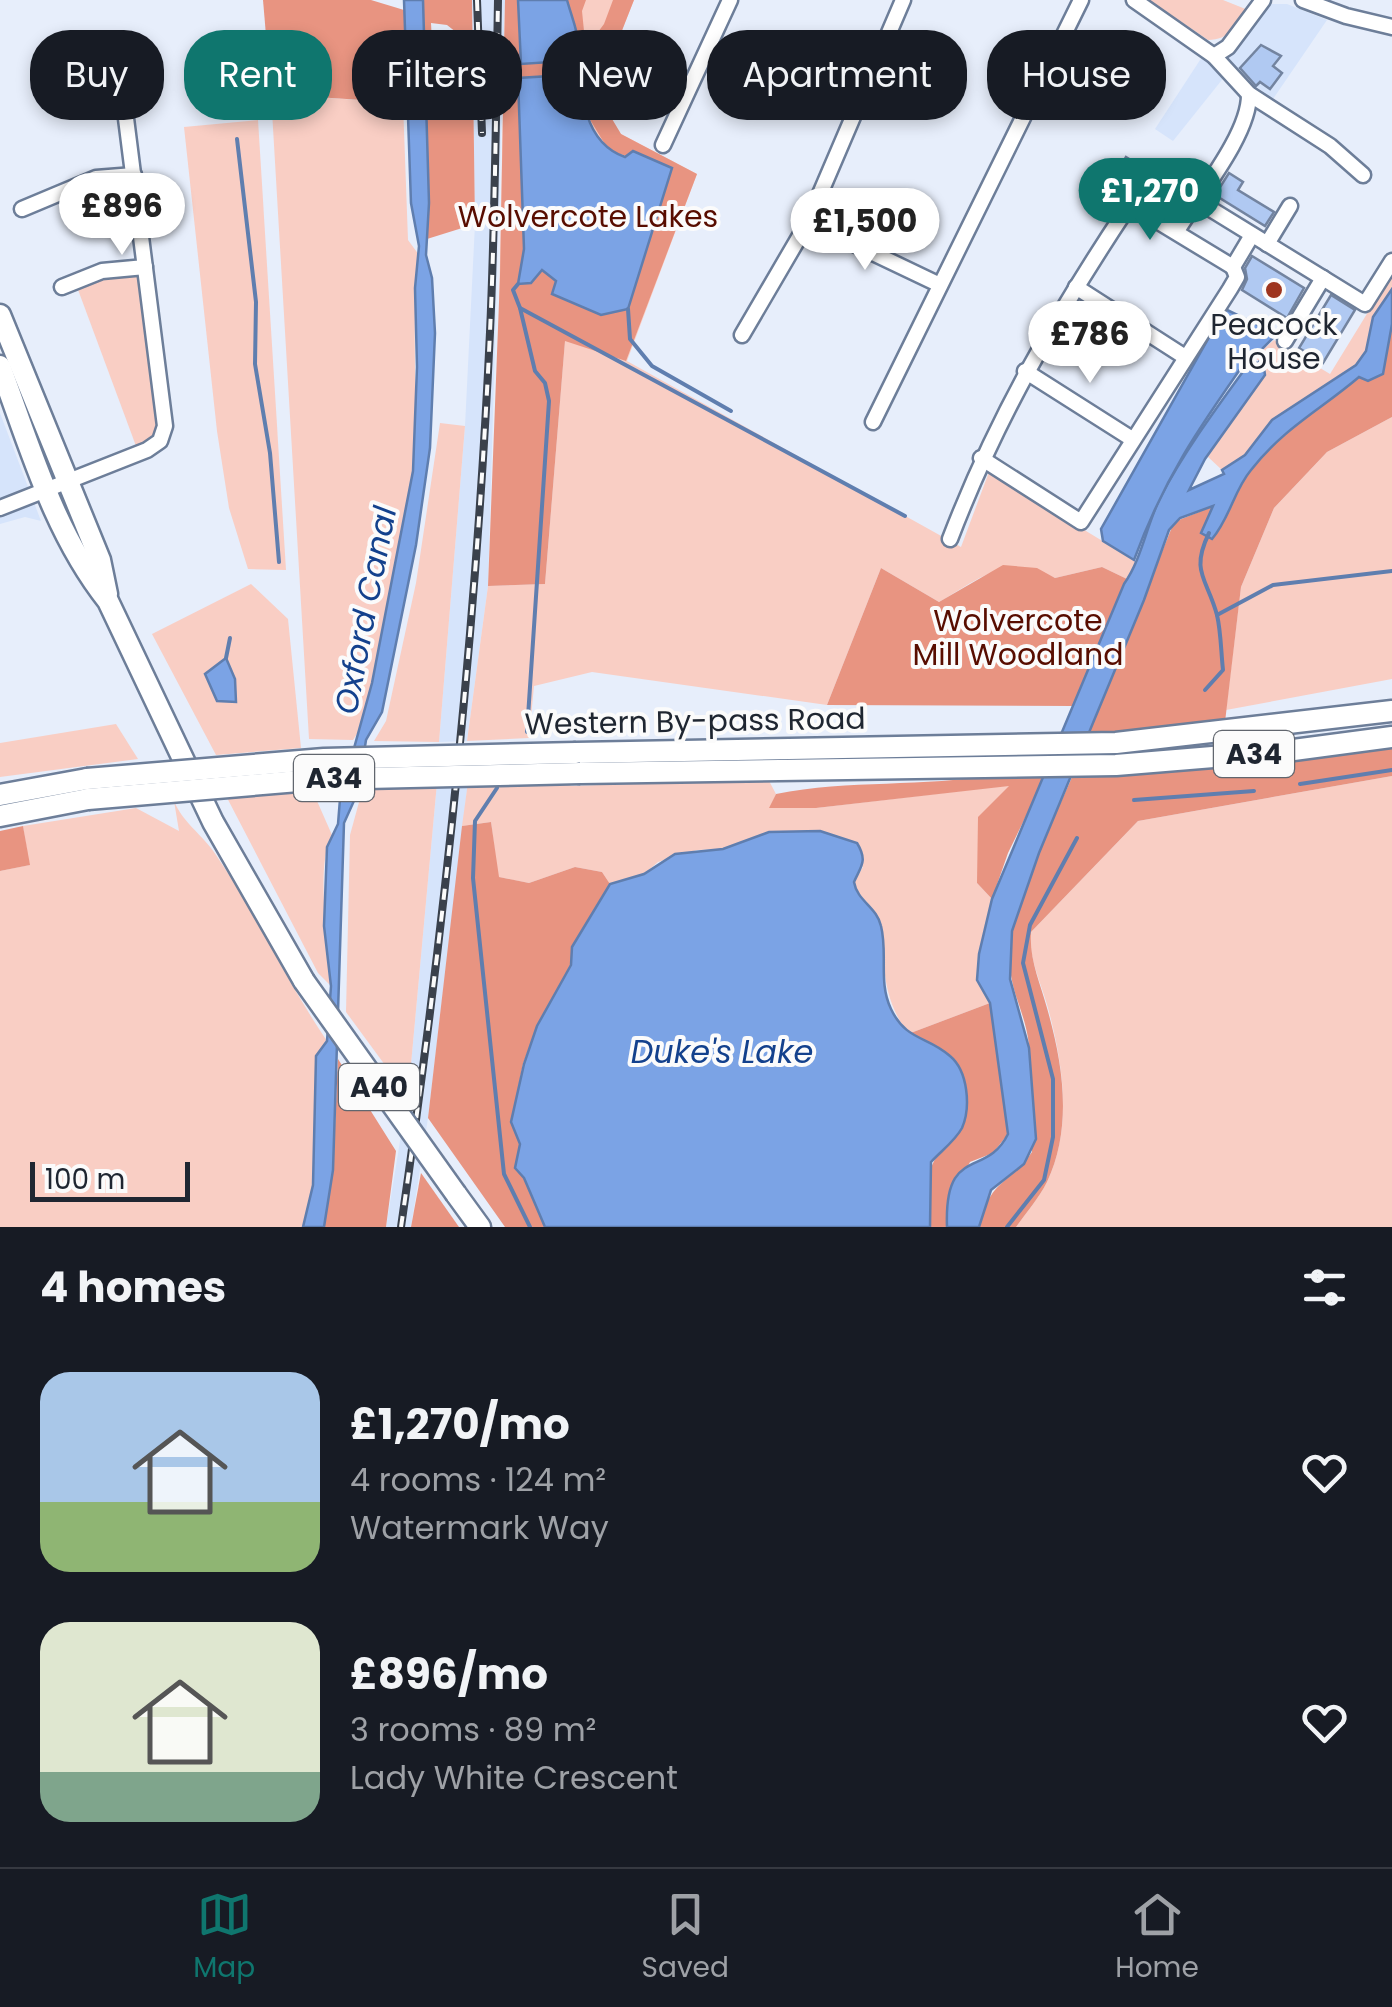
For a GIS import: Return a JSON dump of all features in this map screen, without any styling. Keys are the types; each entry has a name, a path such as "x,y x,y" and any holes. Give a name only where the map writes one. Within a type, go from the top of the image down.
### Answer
{"highway":[{"name":"A40","path":"0,315 100,560 108,601"},
{"name":"A40","path":"0,366 46,491 84,572 108,601 213,822 304,981 480,1227"},
{"name":"Western By-pass Road","path":"0,795 578,763 1024,755 1392,711"},
{"name":"Western By-pass Road","path":"1024,755 1116,765 1286,751 1392,737"},
{"name":"Western By-pass Road","path":"0,816 88,789"}],"street":[{"path":"663,145 730,0"},
{"path":"742,336 808,222 904,0"},
{"path":"873,422 1081,0"},
{"path":"1134,0 1214,56 1250,94 1330,146 1362,175"},
{"path":"1214,56 1228,47 1263,0"},
{"path":"1304,0 1392,27"},
{"path":"1176,232 1244,120 1250,94"},
{"path":"0,508 147,450 160,441 165,426 127,120"},
{"path":"22,209 96,178 134,175"},
{"path":"1196,200 1365,304 1392,260"},
{"path":"1267,244 1290,206"},
{"path":"950,539 981,458 1025,371 1126,210 1139,210 1233,267 1237,277 1081,522 981,458"},
{"path":"808,222 940,285"},
{"path":"1233,267 1252,235"},
{"path":"62,287 102,271 145,267"},
{"path":"1285,342 1323,278"},
{"path":"1076,286 1185,357"},
{"path":"1025,371 1132,439"}],"shaded area":[{"path":"472,0 505,0 504,30 472,30"},
{"path":"1267,4 1287,4 1327,20 1273,99 1223,62"},
{"path":"1202,57 1225,76 1173,141 1155,129 1161,120 1166,120 1166,112"},
{"path":"474,120 502,120 488,586 467,741 439,742 465,426 475,224"},
{"path":"0,413 41,521 25,517 0,524"},
{"path":"468,782 428,1118 411,1227 386,1227 409,1086 437,783"}],"green space":[{"path":"263,0 371,0 404,10 405,30 352,30 352,99 332,98 332,30 266,30"},
{"path":"423,0 472,0 472,30 453,30 431,23 431,30 424,30"},
{"name":"Wolvercote Lakes","path":"505,0 634,0 622,30 542,30 542,120 613,120 621,134 697,174 627,361 961,547 989,472 1137,562 1127,579 1102,567 1055,578 1023,567 1008,568 982,577 939,602 881,568 827,705 592,672 534,686 529,738 467,741 488,586 545,584 565,340 499,313 503,120 522,120 522,30 504,30"},
{"path":"505,0 518,0 519,30 504,30"},
{"path":"567,0 586,0 582,11 584,30 575,30"},
{"path":"613,0 634,0 622,30 600,30"},
{"path":"1149,0 1223,0 1248,10 1227,34 1208,40"},
{"path":"542,63 542,77 522,79 522,64"},
{"path":"332,98 352,100 352,120 404,120 408,240 419,255 415,416 405,534 362,726 353,740 309,739 273,120 332,120"},
{"path":"258,120 286,570 248,569 229,508 184,127"},
{"path":"425,120 474,120 475,224 427,239"},
{"path":"503,120 519,120 524,249 518,284 531,283 541,270 557,281 553,294 628,309 672,168 609,151 590,120 613,120 621,134 697,174 626,361 565,341 545,584 488,586"},
{"path":"1392,273 1392,289 1373,317 1366,351 1356,365 1272,420 1245,455 1222,470 1207,456 1265,375 1263,357 1259,361 1254,357 1274,340 1330,374"},
{"path":"142,276 161,427 156,437 136,446 77,287 102,279"},
{"path":"1392,324 1392,417 1327,452 1274,508 1241,587 1225,722 1089,734 1174,522 1214,506 1201,533 1212,538 1250,470 1280,437 1387,356 1384,350"},
{"path":"1392,417 1392,679 1226,710 1241,587 1274,508 1327,452"},
{"path":"440,423 465,426 439,742 374,741 386,721 416,583"},
{"name":"Wolvercote Mill Woodland","path":"1003,565 1037,568 1055,578 1102,567 1127,579 1074,706 827,705 881,568 939,602"},
{"path":"251,584 288,619 301,748 216,755 152,634"},
{"path":"116,724 138,759 0,777 0,743"},
{"path":"1392,746 1392,776 1138,821 1031,932 1033,961 1061,1073 1060,1139 1047,1182 1016,1227 979,1227 994,1191 1032,1152 1029,1045 1011,976 1010,949 1026,885 1072,777 1278,763"},
{"path":"997,774 1045,777 1008,853 992,899 977,883 978,817 1009,786 816,808 769,808 776,794 803,789"},
{"path":"1392,776 1392,1227 1016,1227 1047,1182 1063,1118 1058,1051 1033,962 1030,933 1138,821"},
{"path":"768,779 776,794 770,808 816,808 1011,785 977,883 992,899 979,966 983,991 990,1003 908,1034 888,989 874,914 854,882 863,867 792,832 769,832 723,849 697,850 658,862 644,874 610,884 602,872 575,867 529,883 498,877 491,822 462,826 468,782 565,780 571,786"},
{"path":"437,783 407,1095 346,1012 350,835 364,784"},
{"path":"310,785 332,835 324,867 331,986 318,973 224,792"},
{"path":"174,801 231,878 327,1041 316,1056 313,1185 303,1227 0,1227 0,871 29,865 23,826 136,808 179,831"},
{"path":"491,822 499,877 529,883 575,867 602,872 610,884 572,947 571,965 537,1026 523,1064 511,1122 520,1143 515,1168 524,1177 545,1227 505,1227 428,1118 462,826"},
{"path":"23,826 30,865 0,871 0,831"},
{"path":"990,1003 1008,1134 993,1153 970,1162 946,1210 947,1227 930,1227 929,1178 940,1153 948,1054 908,1034"},
{"path":"338,1059 396,1151 386,1227 324,1227 333,1170"},
{"path":"421,1173 459,1227 411,1227"}],"water":[{"path":"404,0 423,0 424,30 405,30"},
{"path":"518,0 567,0 575,30 542,30 542,63 522,64"},
{"path":"542,76 542,120 589,120 599,139 610,149 625,157 633,151 672,168 628,309 601,315 552,294 556,281 542,270 531,283 518,284 524,249 519,120 522,78"},
{"path":"408,120 427,120 426,255 432,278 435,333 430,448 416,545 382,712 366,740 358,792 344,823 333,1170 324,1227 303,1227 313,1185 316,1056 327,1041 331,986 324,926 327,847 338,824 340,799 372,683 413,471 419,246 411,203"},
{"path":"1392,289 1392,324 1383,374 1368,381 1359,377 1277,442 1245,478 1212,539 1201,533 1213,506 1180,518 1169,530 1039,853 1012,931 1010,979 1029,1048 1036,1139 1024,1164 991,1190 979,1227 947,1227 948,1201 959,1173 989,1156 1008,1134 990,1003 977,980 992,899 1160,498 1191,445 1250,362 1258,363 1263,357 1269,361 1265,375 1205,459 1189,490 1224,474 1222,470 1245,455 1272,420 1356,365 1366,351 1373,317"},
{"path":"1225,309 1277,334 1254,357 1248,358 1198,431 1157,504 1134,560 1103,541 1101,529"},
{"path":"226,658 235,679 236,702 217,701 205,674"},
{"name":"Duke's Lake","path":"820,831 857,843 862,854 854,882 881,926 885,989 891,1009 910,1033 950,1056 964,1080 967,1100 962,1128 931,1162 930,1227 545,1227 524,1178 515,1168 520,1144 511,1122 537,1026 571,965 572,947 610,884 644,874 675,854 723,849 769,832"}],"building":[{"path":"1261,45 1281,56 1273,66 1282,73 1270,89 1260,82 1256,86 1240,68"},
{"path":"1126,157 1185,193 1170,217 1111,182"},
{"path":"1229,173 1243,182 1238,190 1274,212 1265,226 1215,195"},
{"name":"Peacock House","path":"1252,256 1304,288 1287,318 1242,290 1247,279 1245,268"},
{"path":"1331,295 1355,310 1323,363 1299,348"}],"waterway":[{"path":"237,139 256,302 255,364 270,453 279,562"},
{"path":"518,284 513,290 520,308 905,516"},
{"path":"520,308 535,371 545,383 549,401 527,732"},
{"path":"628,309 630,339 652,366 731,411"},
{"path":"1205,690 1223,670 1217,615 1201,566 1209,533"},
{"path":"1217,615 1273,585 1392,571"},
{"path":"226,658 230,638"},
{"path":"1300,784 1392,770"},
{"path":"497,788 475,821 473,878 504,1174 530,1227"},
{"path":"1134,800 1254,791"},
{"path":"1007,1227 1044,1180 1053,1137 1053,1079 1023,963 1030,925 1077,838"}],"railway":[{"path":"477,0 482,133"},
{"path":"401,1227 444,892 476,557 492,291 498,0"}],"place":[{"name":"Peacock House","path":"1274,290"}],"water label":[{"name":"Oxford Canal","path":"365,610"}]}
